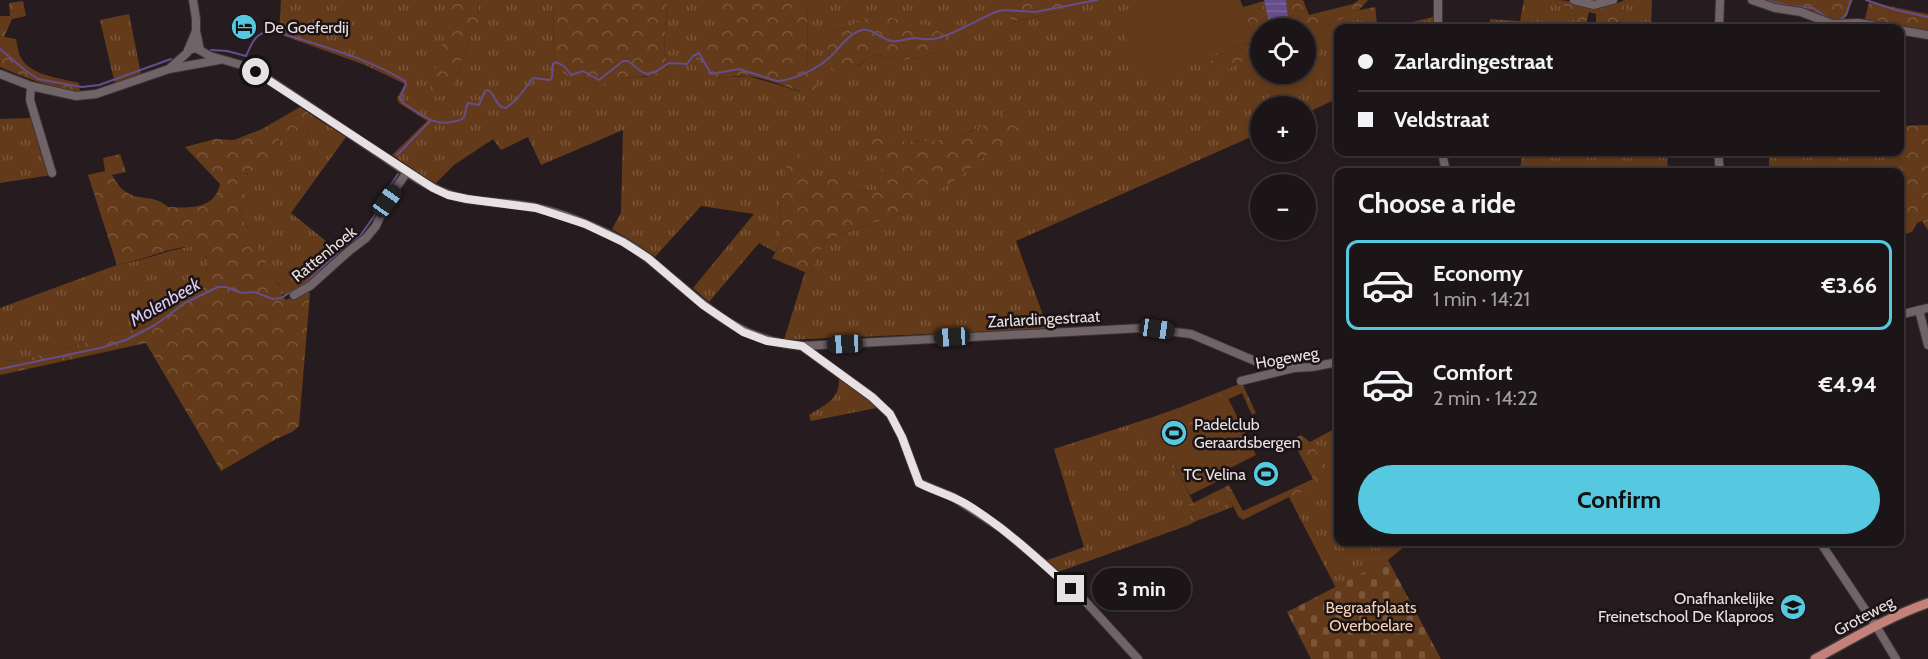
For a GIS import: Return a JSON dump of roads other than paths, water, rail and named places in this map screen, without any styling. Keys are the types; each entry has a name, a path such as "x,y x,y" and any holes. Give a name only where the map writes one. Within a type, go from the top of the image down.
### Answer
{"main road":[{"name":"Groteweg","path":"1815,659 1876,626 1928,603"}],"street":[{"path":"193,0 202,58 196,63 188,60 188,51 196,31"},
{"path":"1438,0 1438,24"},
{"path":"1574,0 1594,4 1613,0"},
{"path":"1719,24 1720,0"},
{"path":"1752,0 1775,8 1801,12 1826,23 1864,24"},
{"path":"1904,31 1928,35"},
{"name":"Zarlardingestraat","path":"169,69 194,48 220,60 245,66 407,172 448,195 536,208 585,224 623,242 648,258 703,305 743,332 767,341 802,346 1143,328 1191,334 1255,361 1294,368"},
{"name":"Zarlardingestraat","path":"0,74 31,86 76,96 96,94 169,69 220,60"},
{"path":"31,86 30,99 52,173"},
{"name":"Rattenhoek","path":"294,295 310,286 366,238 376,226 387,201 407,172"},
{"path":"1904,314 1924,309 1928,345"},
{"path":"802,346 872,397 890,414 902,437 919,483 953,497 1001,528 1086,602 1138,659"},
{"name":"Hogeweg","path":"1241,381 1294,368 1334,363"},
{"path":"1823,546 1896,659"}],"waterway":[{"name":"Molenbeek","path":"211,50 246,56 256,37 270,31 278,31 346,54 391,73 405,81 406,84 400,98 403,103 434,121 448,123 462,119 468,103 479,105 485,91 488,90 498,103 506,108 517,99 533,78 550,80 553,64 557,62 571,75 583,71 599,80 623,61 628,61 647,74 669,63 687,64 693,56 699,53 711,74 739,69 777,81 805,73 819,65 849,38 862,30 891,41 914,38 932,39 954,32 995,12 1004,10 1035,12 1097,0"},
{"name":"Molenbeek","path":"1765,0 1789,6 1813,8 1829,19 1835,20 1840,20 1846,15 1851,0"},
{"name":"Molenbeek","path":"1866,0 1928,17"},
{"name":"Molenbeek","path":"0,49 38,79 82,87 99,85 171,59"},
{"name":"Molenbeek","path":"397,155 430,121"},
{"name":"Molenbeek","path":"0,369 100,348 126,340 155,325 185,303 218,287 226,287 242,293 254,292 273,299 281,298 305,284 347,244 360,236 377,212 380,201 398,174"}],"place":[{"name":"De Goeferdij","path":"244,27"},
{"name":"Padelclub Geraardsbergen","path":"1174,433"},
{"name":"TC Velina","path":"1266,474"},
{"name":"Onafhankelijke Freinetschool De Klaproos","path":"1793,607"}],"park label":[{"name":"Begraafplaats Overboelare","path":"1371,616"}]}
